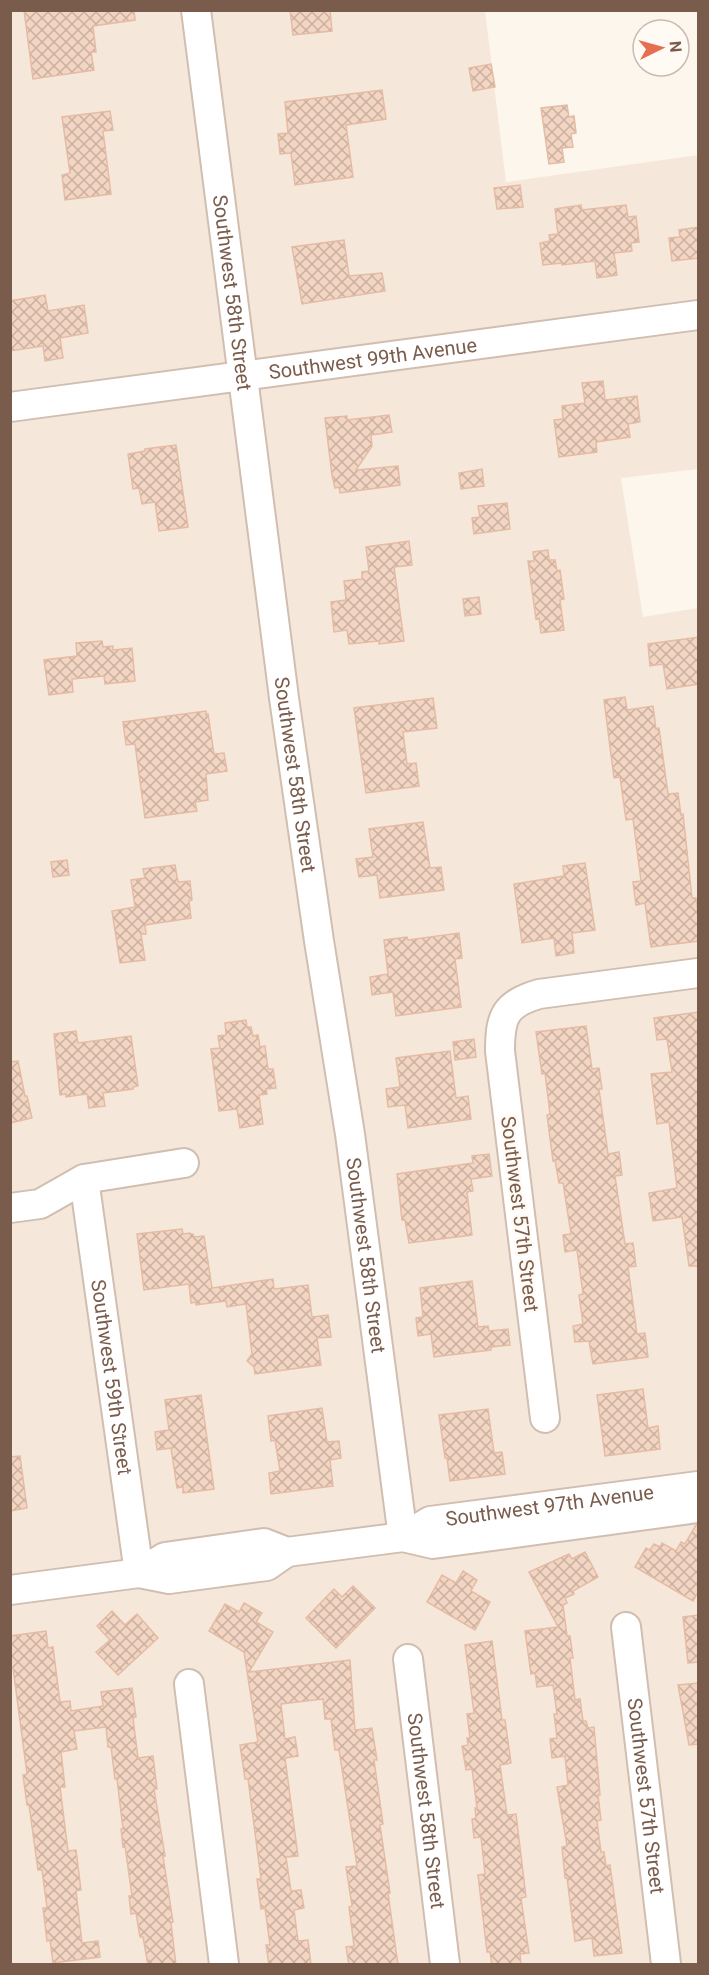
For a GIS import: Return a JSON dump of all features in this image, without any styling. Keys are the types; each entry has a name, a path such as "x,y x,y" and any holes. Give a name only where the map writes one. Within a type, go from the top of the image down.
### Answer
{"street":[{"name":"Southwest 58th Street","path":"196,10 284,698 350,1134 403,1536"},
{"name":"Southwest 99th Avenue","path":"10,407 699,315"},
{"name":"Southwest 57th Street","path":"545,1418 500,1051 500,1035 508,1011 516,1002 539,994 699,973"},
{"path":"10,1208 40,1204 84,1179 184,1163"},
{"name":"Southwest 59th Street","path":"84,1179 139,1573"},
{"name":"Southwest 97th Avenue","path":"10,1590 139,1573 165,1557 264,1543 287,1552 403,1536 430,1521 699,1486"},
{"name":"Southwest 97th Avenue","path":"403,1536 433,1544 699,1508"},
{"name":"Southwest 57th Street","path":"626,1627 666,1965"},
{"name":"Southwest 58th Street","path":"408,1659 446,1965"},
{"path":"189,1683 224,1965"}],"shaded area":[{"path":"11,11 485,11 506,182 698,155 698,469 621,478 643,617 698,608 698,1964 11,1964"}],"building":[{"path":"24,10 134,10 135,20 93,26 96,52 91,52 94,70 33,79"},
{"path":"290,10 330,10 332,31 293,35"},
{"path":"491,64 495,87 473,91 469,68"},
{"path":"382,90 386,119 346,125 353,177 295,185 291,153 280,154 278,134 288,133 285,102"},
{"path":"567,105 569,117 574,116 576,133 571,134 573,147 562,148 564,162 549,164 541,108"},
{"path":"110,111 113,130 103,131 111,194 65,200 62,175 70,173 62,117"},
{"path":"520,185 523,207 497,209 494,188"},
{"path":"581,205 582,210 626,205 628,217 636,216 639,242 631,243 632,251 614,253 617,275 597,278 595,261 543,265 540,243 550,241 549,235 558,234 555,209"},
{"path":"699,227 699,258 672,261 669,238 680,237 679,230"},
{"path":"344,240 349,276 382,273 385,291 302,304 292,247"},
{"path":"45,295 48,311 84,305 88,333 60,338 63,358 45,361 43,346 10,351 10,301"},
{"path":"603,381 605,400 637,396 640,422 628,424 630,437 596,442 597,452 559,457 554,420 563,419 562,406 585,403 582,383"},
{"path":"389,415 392,432 371,435 372,446 356,470 398,466 400,485 340,493 339,487 335,488 332,475 325,418 347,416 347,420"},
{"path":"176,445 188,527 159,531 155,502 142,504 139,488 133,489 128,454"},
{"path":"482,469 484,486 461,489 459,473"},
{"path":"507,503 510,529 474,534 472,518 480,517 478,506"},
{"path":"409,541 412,565 394,567 404,641 349,644 347,630 334,632 331,602 346,600 344,581 362,579 362,572 369,571 366,547"},
{"path":"548,550 549,560 555,560 557,571 560,570 564,599 560,600 564,630 541,633 539,618 536,619 528,561 534,561 533,552"},
{"path":"479,597 481,614 465,616 463,599"},
{"path":"699,637 699,684 667,689 663,664 650,666 648,644"},
{"path":"102,641 103,647 113,646 113,650 132,648 135,681 105,684 104,676 72,679 73,692 49,695 44,660 77,656 76,643"},
{"path":"625,697 627,710 653,706 656,729 659,728 668,794 678,793 681,815 683,814 692,898 696,898 699,920 699,941 651,947 645,903 636,905 633,882 641,881 633,819 626,820 620,777 614,778 604,700"},
{"path":"433,698 437,728 403,732 407,764 416,763 419,786 366,793 354,708"},
{"path":"206,711 214,754 224,753 227,771 206,774 208,800 195,802 197,811 145,818 135,744 126,745 123,722"},
{"path":"423,822 430,868 441,867 444,890 380,898 377,875 359,877 356,859 373,857 369,829"},
{"path":"67,860 69,875 53,877 51,862"},
{"path":"585,863 595,930 572,933 574,953 556,956 554,938 522,943 514,884 564,876 563,866"},
{"path":"175,865 178,882 190,881 191,918 145,925 146,934 141,934 145,960 120,963 112,911 135,907 131,880 145,878 143,869"},
{"path":"459,933 462,958 455,959 461,1007 396,1016 393,992 372,995 370,977 388,974 384,940 407,937 408,940"},
{"path":"699,1012 699,1266 689,1266 682,1217 653,1221 649,1193 677,1188 669,1122 657,1124 651,1074 672,1072 667,1039 657,1040 654,1018"},
{"path":"246,1020 247,1027 251,1027 253,1036 258,1035 260,1047 265,1046 268,1069 273,1069 276,1088 266,1089 267,1094 259,1095 263,1124 240,1128 237,1109 219,1111 211,1049 220,1048 218,1036 226,1035 225,1023"},
{"path":"586,1026 592,1069 599,1068 602,1089 599,1089 608,1154 619,1152 622,1175 615,1176 625,1244 633,1243 636,1266 628,1267 637,1334 645,1333 648,1357 593,1364 589,1341 575,1342 573,1326 583,1324 579,1295 583,1294 577,1250 565,1252 563,1235 571,1234 563,1183 559,1183 555,1160 553,1161 547,1115 550,1114 545,1073 542,1074 536,1032"},
{"path":"76,1031 78,1043 131,1036 138,1086 133,1089 103,1093 105,1106 89,1108 87,1094 66,1097 66,1094 60,1095 54,1034"},
{"path":"474,1039 476,1057 455,1060 453,1042"},
{"path":"450,1051 456,1098 468,1096 471,1119 408,1128 405,1105 388,1107 386,1089 400,1087 396,1058"},
{"path":"18,1061 32,1118 10,1123 10,1062"},
{"path":"489,1154 492,1176 471,1179 473,1191 467,1192 472,1235 409,1243 405,1220 402,1220 397,1174 473,1163 472,1156"},
{"path":"182,1229 183,1234 190,1233 194,1237 204,1236 212,1288 273,1279 274,1289 308,1285 312,1317 328,1315 331,1337 317,1338 321,1365 255,1374 254,1367 247,1361 252,1354 246,1304 227,1307 226,1301 196,1305 196,1302 191,1303 189,1284 144,1290 137,1234"},
{"path":"472,1281 478,1327 488,1326 489,1331 508,1329 510,1345 491,1347 491,1350 434,1357 431,1334 418,1336 416,1318 423,1317 420,1288"},
{"path":"643,1389 648,1428 658,1426 660,1449 605,1456 597,1395"},
{"path":"201,1395 214,1489 183,1493 183,1487 177,1488 171,1448 157,1450 155,1432 169,1430 165,1400"},
{"path":"322,1408 327,1442 339,1441 341,1458 330,1460 333,1486 271,1494 269,1473 280,1471 275,1440 271,1441 268,1416"},
{"path":"488,1409 494,1453 502,1452 505,1474 450,1481 439,1415"},
{"path":"20,1456 27,1508 10,1511 10,1457"},
{"path":"696,1525 699,1525 699,1591 693,1601 635,1567 646,1548 650,1550 654,1544 660,1547 662,1543 676,1551 681,1542 685,1544"},
{"path":"585,1552 598,1577 573,1591 574,1594 565,1598 567,1603 563,1605 567,1636 570,1636 573,1658 570,1658 575,1700 580,1699 583,1721 586,1721 588,1728 594,1727 601,1820 597,1821 601,1852 604,1852 606,1866 610,1865 622,1953 594,1956 592,1938 575,1941 567,1878 565,1878 562,1847 567,1846 557,1787 568,1785 565,1756 552,1758 550,1739 557,1738 554,1714 557,1714 553,1685 537,1687 535,1673 531,1674 525,1631 558,1627 529,1572 569,1554 572,1559"},
{"path":"463,1571 477,1580 471,1591 490,1602 475,1630 427,1602 442,1575 456,1583"},
{"path":"353,1586 375,1608 336,1648 306,1618 334,1589 342,1597"},
{"path":"244,1603 262,1613 256,1622 273,1632 249,1672 350,1660 355,1730 372,1728 383,1824 380,1825 398,1965 349,1965 346,1947 354,1946 349,1907 352,1906 346,1867 357,1866 339,1750 335,1750 331,1719 325,1719 323,1699 281,1704 285,1739 295,1737 298,1756 285,1758 298,1856 286,1857 291,1891 301,1890 304,1908 294,1910 298,1941 308,1940 311,1965 269,1965 266,1945 270,1945 265,1908 261,1909 257,1879 261,1879 248,1779 245,1779 240,1745 258,1742 244,1652 209,1631 225,1604 239,1612"},
{"path":"112,1611 125,1625 137,1614 158,1638 118,1675 96,1652 110,1640 97,1626"},
{"path":"699,1615 699,1662 688,1663 683,1617"},
{"path":"46,1631 48,1648 53,1647 60,1702 70,1701 71,1711 103,1706 101,1692 132,1688 138,1758 153,1756 157,1789 154,1789 165,1856 163,1856 173,1922 171,1923 176,1965 148,1965 136,1913 131,1914 129,1896 132,1896 125,1846 123,1847 117,1779 115,1779 111,1747 108,1747 106,1727 74,1731 77,1749 61,1752 65,1787 60,1787 68,1851 76,1850 81,1890 76,1891 82,1943 98,1941 100,1957 53,1963 50,1940 47,1941 43,1908 47,1908 42,1870 38,1870 29,1805 27,1805 23,1775 27,1774 13,1668 10,1668 10,1636"},
{"path":"492,1641 502,1720 505,1720 511,1763 500,1765 507,1815 516,1814 526,1897 521,1898 529,1953 520,1954 521,1965 492,1965 490,1952 487,1952 478,1875 485,1874 481,1837 474,1838 472,1819 476,1818 475,1808 477,1808 472,1769 466,1770 462,1746 468,1745 467,1738 470,1738 467,1714 474,1713 465,1645"},
{"path":"699,1683 699,1744 689,1745 678,1685"}]}
